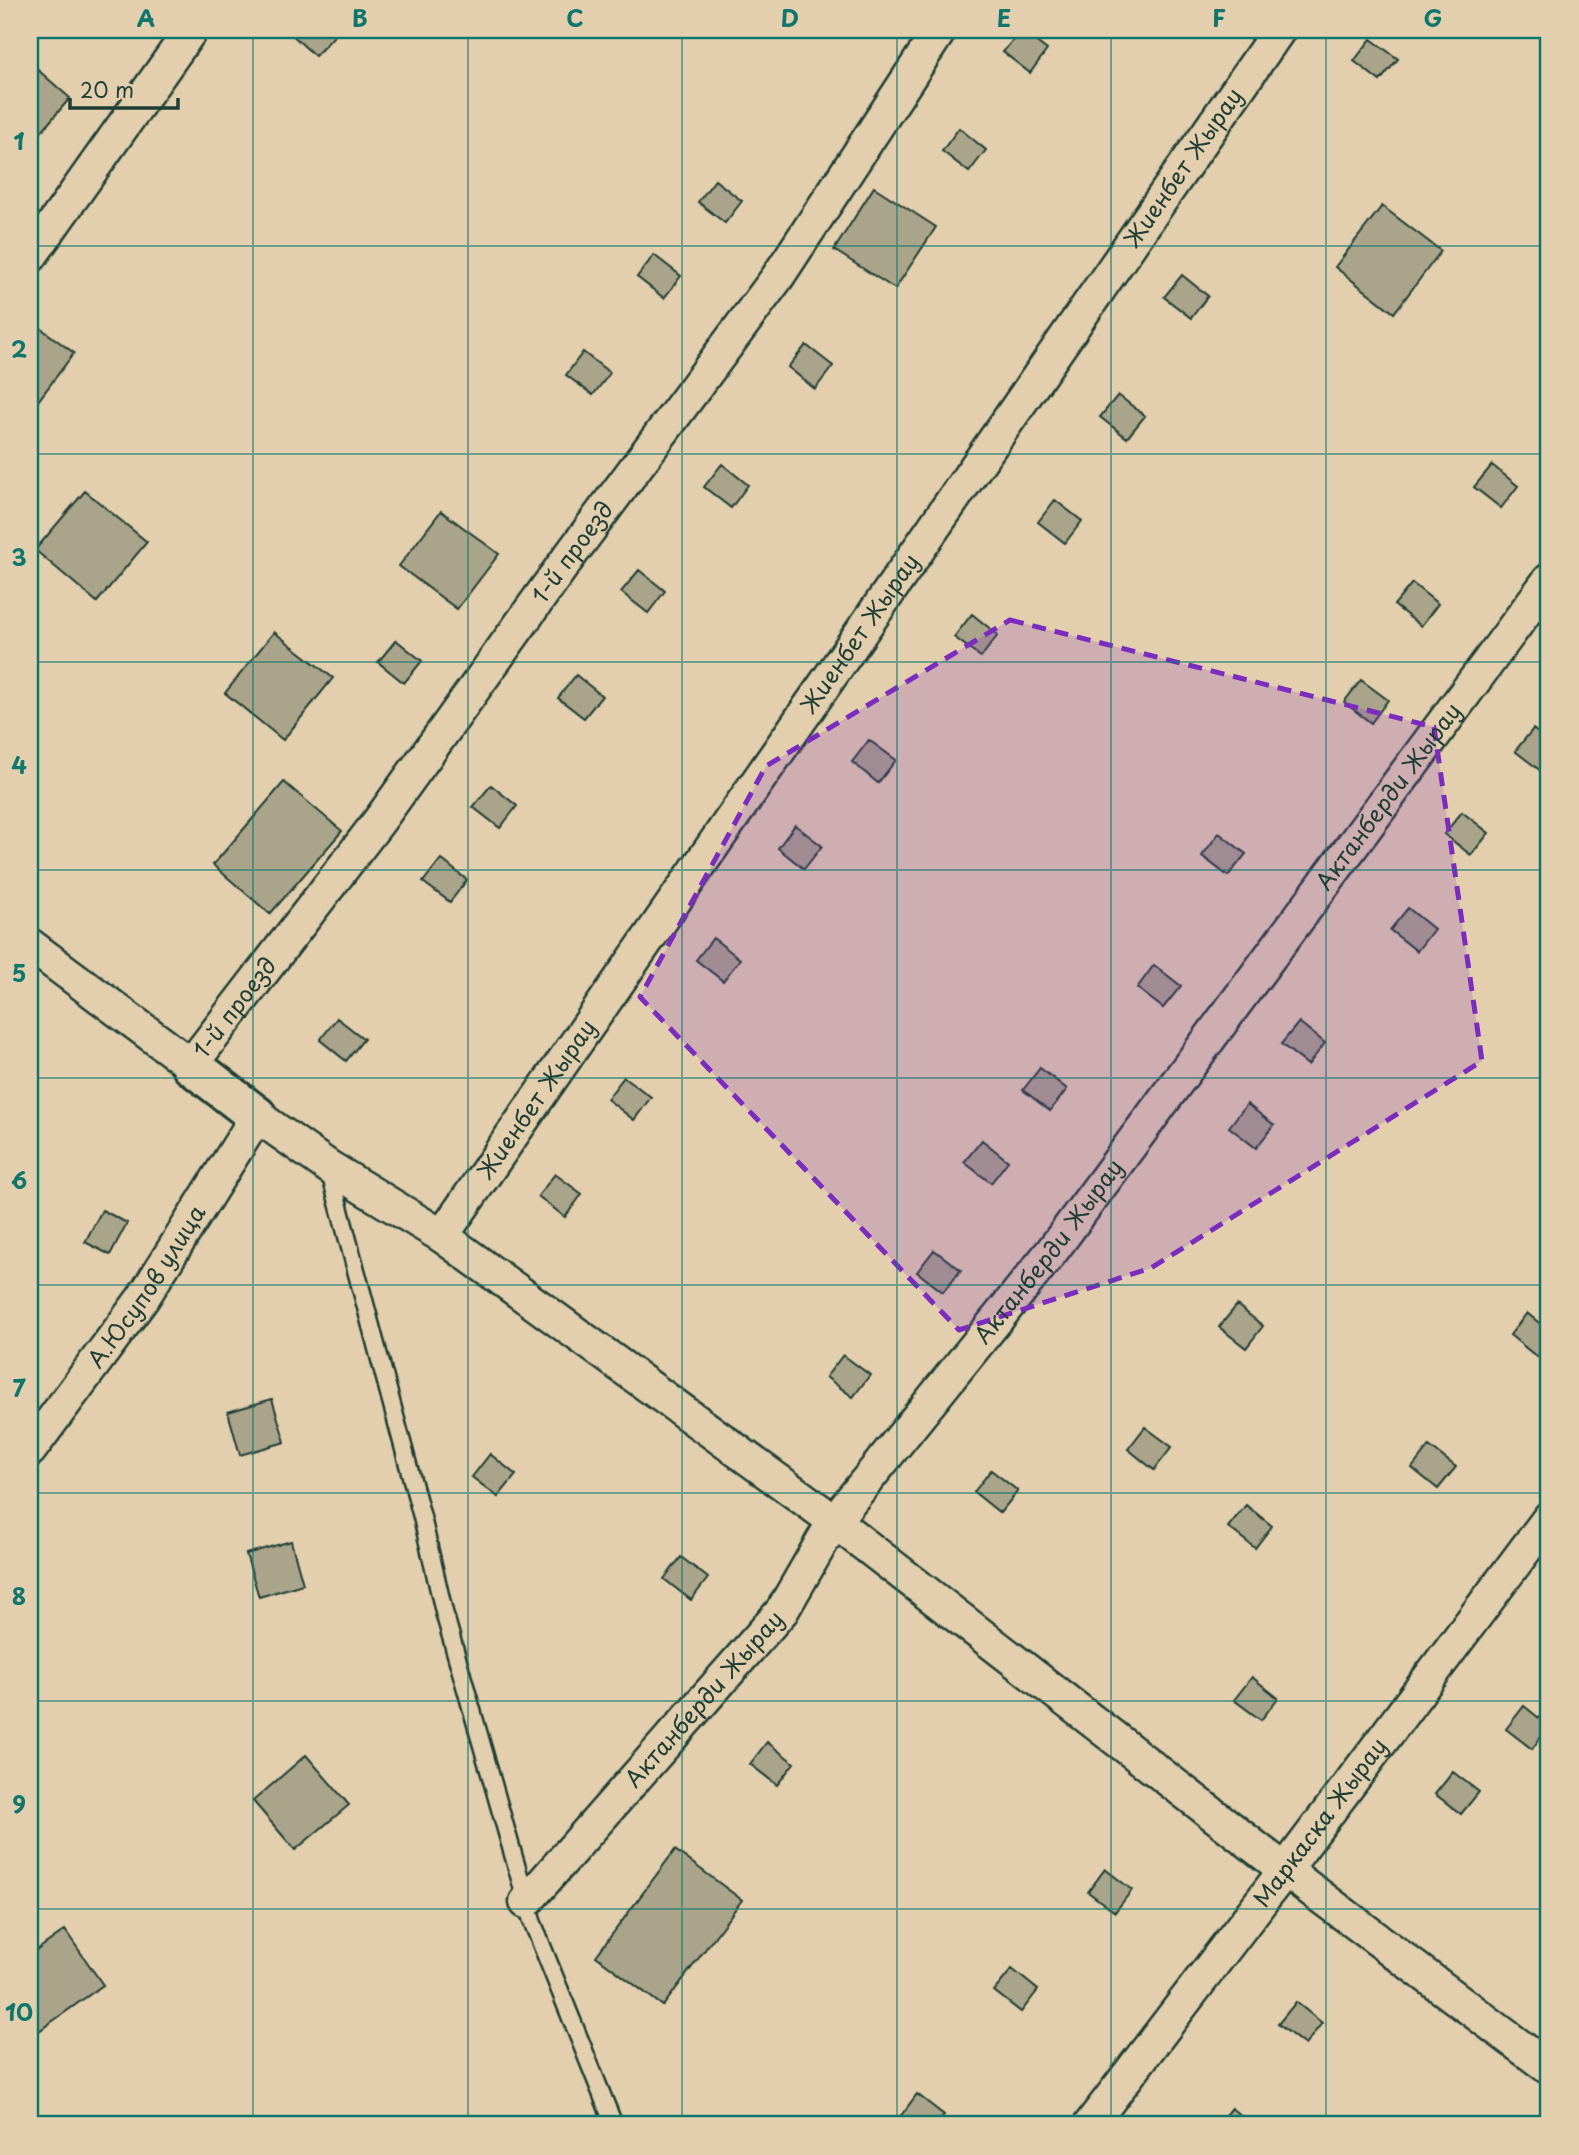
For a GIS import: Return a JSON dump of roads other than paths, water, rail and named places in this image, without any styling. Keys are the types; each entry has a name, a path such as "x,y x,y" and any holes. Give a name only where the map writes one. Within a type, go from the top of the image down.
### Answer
{"street":[{"path":"30,257 191,30"},
{"name":"1-й проезд","path":"191,1065 379,821 566,561 777,278 940,30"},
{"name":"Жиенбет Жырау","path":"442,1236 1279,30"},
{"name":"Актанберди Жырау","path":"526,1902 782,1611 834,1521 1052,1251 1549,580"},
{"path":"30,945 257,1116 329,1167 442,1236 834,1521 1285,1870 1549,2068"},
{"name":"А.Юсупов улица","path":"30,1450 143,1298 257,1116"},
{"name":"Маркаска Жырау","path":"1090,2125 1549,1518"}],"lane":[{"path":"329,1167 422,1517 444,1612 526,1902 614,2125"}]}
